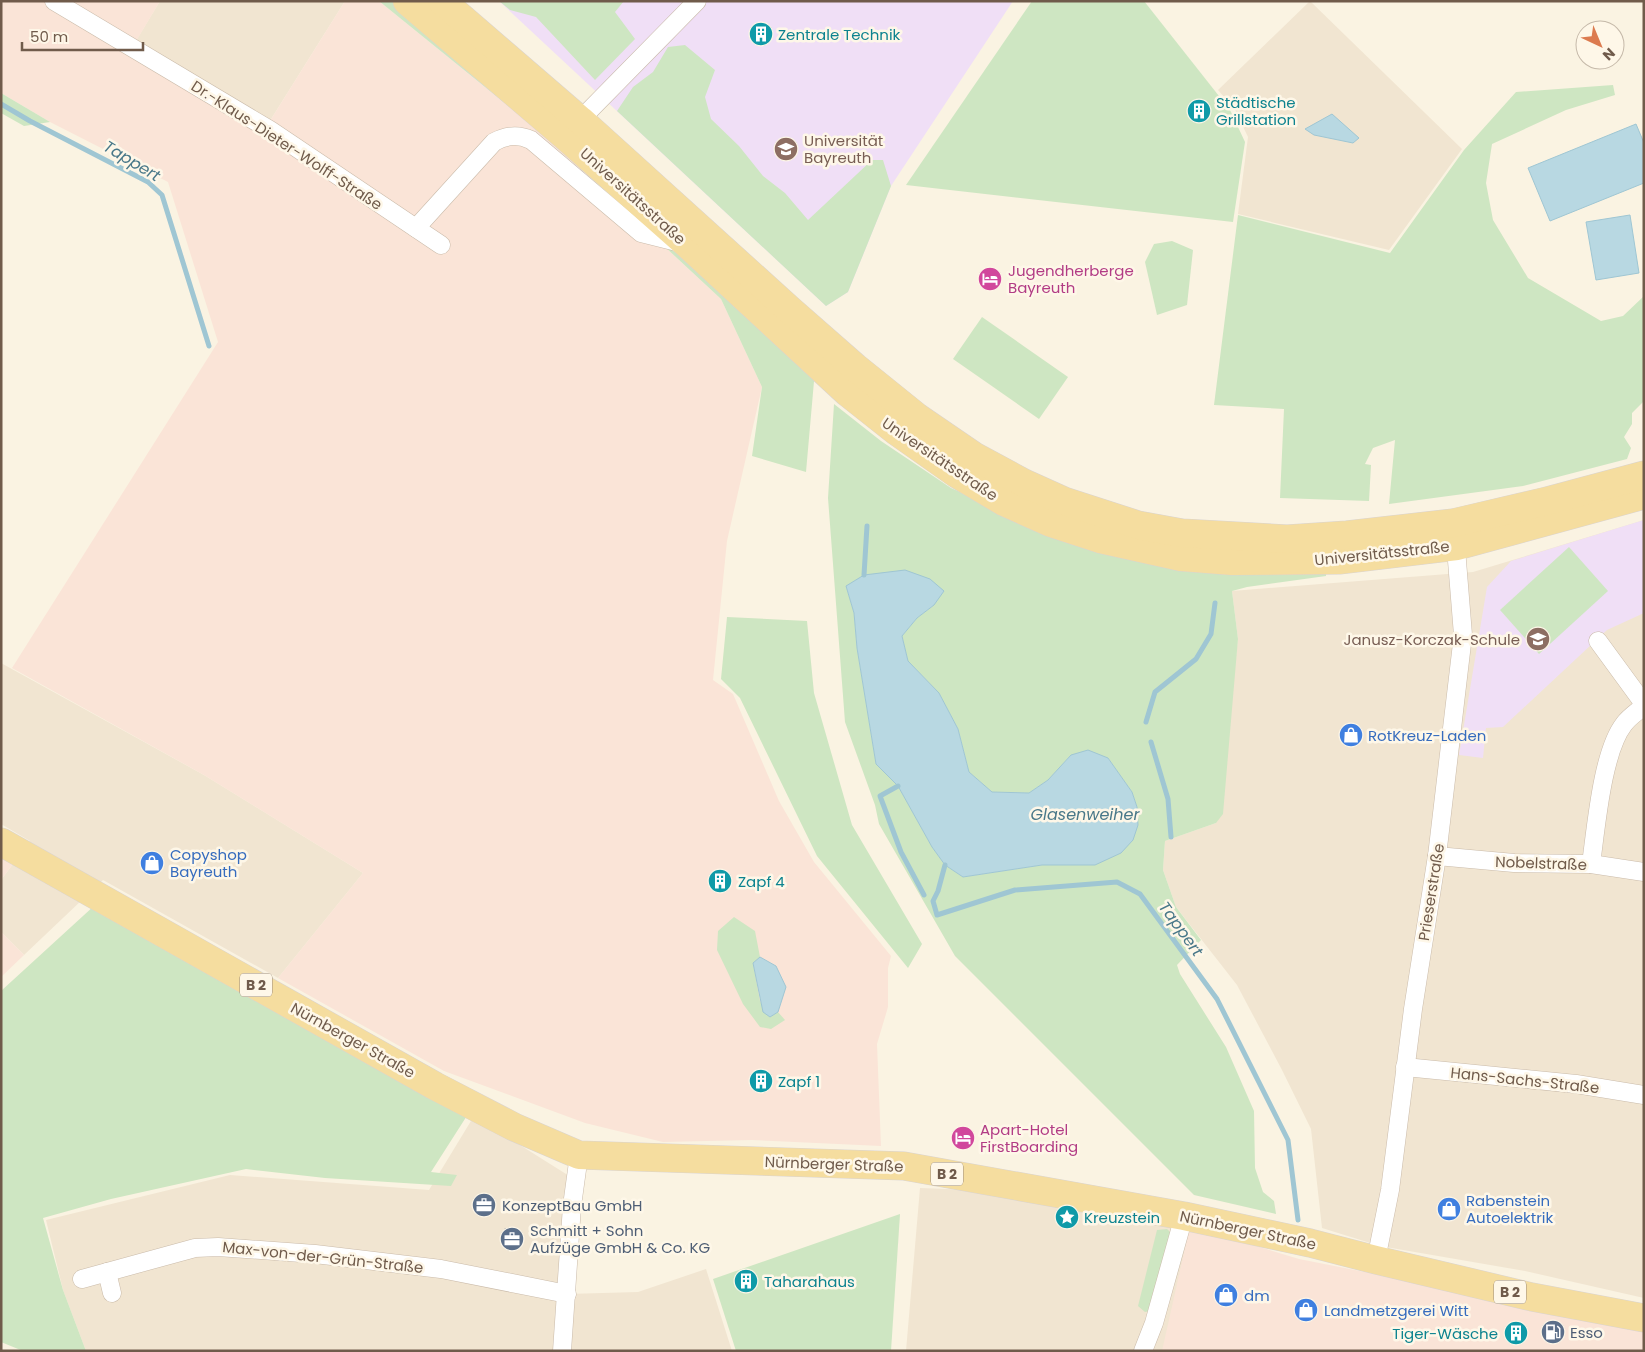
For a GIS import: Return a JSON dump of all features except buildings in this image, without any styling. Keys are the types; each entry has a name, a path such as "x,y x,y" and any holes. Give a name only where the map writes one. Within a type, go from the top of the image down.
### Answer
{"main road":[{"name":"Universitätsstraße","path":"407,1 565,136 687,244 819,351 855,367 917,417 974,456 1024,483 1064,501 1138,525 1182,533 1287,538 1347,535 1455,534 1547,502 1644,475"},
{"name":"Universitätsstraße","path":"442,1 580,120 819,351 848,393 896,431 957,474 1004,502 1051,523 1100,539 1181,557 1232,561 1339,560 1644,495"},
{"name":"Nürnberger Straße","path":"1,842 435,1086 514,1127 579,1155 904,1166 1184,1216 1310,1243 1532,1297 1644,1318"}],"street":[{"name":"Dr.-Klaus-Dieter-Wolff-Straße","path":"54,1 270,130 441,245"},
{"path":"580,120 697,1"},
{"path":"416,228 494,142 513,135 531,140 641,233 687,244"},
{"name":"Prieserstraße","path":"1376,1260 1390,1190 1405,1067 1437,856 1463,636 1455,534"},
{"path":"1591,864 1600,797 1610,751 1623,724 1644,705 1598,641"},
{"name":"Nobelstraße","path":"1437,856 1514,863 1591,864 1644,872"},
{"name":"Hans-Sachs-Straße","path":"1405,1067 1576,1084 1644,1095"},
{"path":"562,1351 574,1181 579,1155"},
{"path":"1143,1351 1154,1324 1184,1216"},
{"name":"Max-von-der-Grün-Straße","path":"82,1280 195,1248 218,1247 315,1254 441,1269 566,1294"},
{"path":"107,1272 112,1293"}],"shaded area":[{"path":"1,1 160,1 135,43 268,124 345,1 379,1 549,139 721,299 762,387 727,541 713,680 733,694 779,801 814,862 891,956 888,968 888,1007 877,1044 881,1146 752,1140 663,1142 585,1123 444,1071 278,978 363,873 204,775 12,668 218,342 168,182 50,122 1,93"},
{"path":"160,1 345,1 268,124 134,44"},
{"name":"Universität Bayreuth","path":"499,1 1013,1 891,186 848,292 826,306"},
{"path":"1310,1 1462,149 1389,250 1238,214 1248,137 1235,110 1218,90"},
{"path":"1644,520 1644,1298 1525,1271 1380,1246 1322,1228 1311,1129 1237,985 1176,907 1163,870 1165,841 1216,823 1238,639 1232,591 1473,572"},
{"name":"Janusz-Korczak-Schule","path":"1644,520 1644,613 1607,630 1503,727 1486,728 1483,758 1459,755 1487,587 1511,561"},
{"path":"1,663 204,775 363,873 278,978 103,880 24,955 1,932 1,880 30,841 1,824"},
{"path":"1,848 18,857 1,880"},
{"path":"1,932 24,955 1,977"},
{"path":"474,1116 574,1179 567,1294 638,1292 706,1269 732,1351 86,1351 63,1290 46,1220 230,1175 429,1190"},
{"path":"920,1188 1000,1191 1190,1226 1165,1351 906,1351"},
{"path":"1190,1226 1299,1259 1644,1327 1644,1351 1162,1351"}],"green space":[{"path":"379,1 398,1 815,370 806,472 752,456 762,387 721,299 549,139"},
{"path":"499,1 624,1 615,12 635,39 595,80 536,17 510,10"},
{"path":"1032,1 1144,1 1230,110 1245,142 1233,222 906,185"},
{"path":"685,45 715,70 705,97 711,119 739,146 763,176 785,193 808,220 872,160 883,160 891,186 848,292 826,306 617,111 633,87 653,72 668,47"},
{"path":"1613,85 1615,95 1566,110 1492,144 1486,183 1493,220 1528,278 1601,321 1623,316 1644,296 1644,401 1632,413 1632,424 1624,437 1631,448 1627,459 1523,486 1389,504 1395,440 1373,448 1365,464 1371,465 1369,501 1280,498 1284,409 1214,405 1238,215 1390,253 1464,150 1516,92"},
{"path":"1,93 50,122 24,126 1,113"},
{"path":"1172,241 1193,250 1187,305 1157,315 1145,262 1154,244"},
{"path":"982,317 1068,377 1039,419 953,359"},
{"path":"834,404 881,441 951,488 1049,532 1326,573 1326,576 1247,587 1232,591 1238,639 1223,814 1216,823 1165,841 1163,870 1176,907 1201,940 1177,965 1180,974 1226,1047 1254,1111 1255,1168 1263,1192 1274,1201 1276,1214 1194,1195 955,956 879,824 875,805 845,722 828,498","holes":["846,586 934,605 917,618 902,636 908,661 939,693 958,729 969,772 992,792 1029,793 1048,780 1071,755 1108,758 1132,792 1137,807 1095,865 1042,865 963,877 945,865 932,847 898,786 876,764 857,648 854,613"]},
{"path":"1569,547 1608,591 1539,654 1500,610"},
{"path":"727,617 807,621 814,693 852,825 922,944 908,968 817,856 740,698 721,679"},
{"path":"95,905 470,1111 431,1172 457,1175 451,1186 325,1178 246,1169 111,1199 43,1218 63,1290 86,1351 23,1351 1,1342 1,991"},
{"path":"734,917 755,931 760,957 753,963 760,1001 770,1017 778,1012 785,1020 771,1029 760,1027 743,1004 717,950 718,931"},
{"path":"900,1214 891,1351 736,1351 713,1279"},
{"path":"1167,1229 1175,1237 1154,1310 1145,1312 1138,1306 1157,1230"}],"water":[{"path":"1332,114 1359,138 1353,143 1314,135 1305,129"},
{"path":"1636,124 1644,143 1644,183 1550,221 1528,168"},
{"path":"1630,215 1639,273 1596,280 1586,222"},
{"name":"Glasenweiher","path":"905,570 930,579 944,591 934,605 917,618 902,636 908,661 939,693 958,729 969,772 992,792 1029,793 1048,780 1071,755 1088,750 1108,758 1132,792 1137,807 1138,825 1133,840 1121,853 1095,865 1042,865 963,877 945,865 932,847 898,786 876,764 857,648 854,613 846,586 864,575"},
{"path":"760,957 776,966 786,987 778,1012 770,1017 763,1012 753,963"}],"waterway":[{"name":"Tappert","path":"1,104 148,182 162,195 209,346"},
{"path":"864,575 867,526"},
{"path":"1146,722 1155,692 1196,659 1211,634 1215,603"},
{"path":"1151,742 1168,799 1171,837"},
{"name":"Tappert","path":"898,786 880,796 901,852 924,895"},
{"name":"Tappert","path":"945,865 938,891 933,901 937,915 1015,890 1117,882 1140,894 1217,999 1288,1140 1298,1220"}],"place":[{"name":"Zentrale Technik","path":"761,34"},
{"name":"Städtische Grillstation","path":"1199,111"},
{"name":"Universität Bayreuth","path":"786,149"},
{"name":"Jugendherberge Bayreuth","path":"990,279"},
{"name":"Janusz-Korczak-Schule","path":"1538,639"},
{"name":"RotKreuz-Laden","path":"1351,735"},
{"name":"Copyshop Bayreuth","path":"152,863"},
{"name":"Zapf 4","path":"720,881"},
{"name":"Zapf 1","path":"761,1081"},
{"name":"Apart-Hotel FirstBoarding","path":"963,1138"},
{"name":"KonzeptBau GmbH","path":"484,1205"},
{"name":"Rabenstein Autoelektrik","path":"1449,1209"},
{"name":"Kreuzstein","path":"1067,1217"},
{"name":"Schmitt + Sohn Aufzüge GmbH & Co. KG","path":"512,1239"},
{"name":"Taharahaus","path":"746,1281"},
{"name":"dm","path":"1226,1295"},
{"name":"Landmetzgerei Witt","path":"1306,1310"},
{"name":"Esso","path":"1553,1332"},
{"name":"Tiger-Wäsche","path":"1516,1333"}]}
